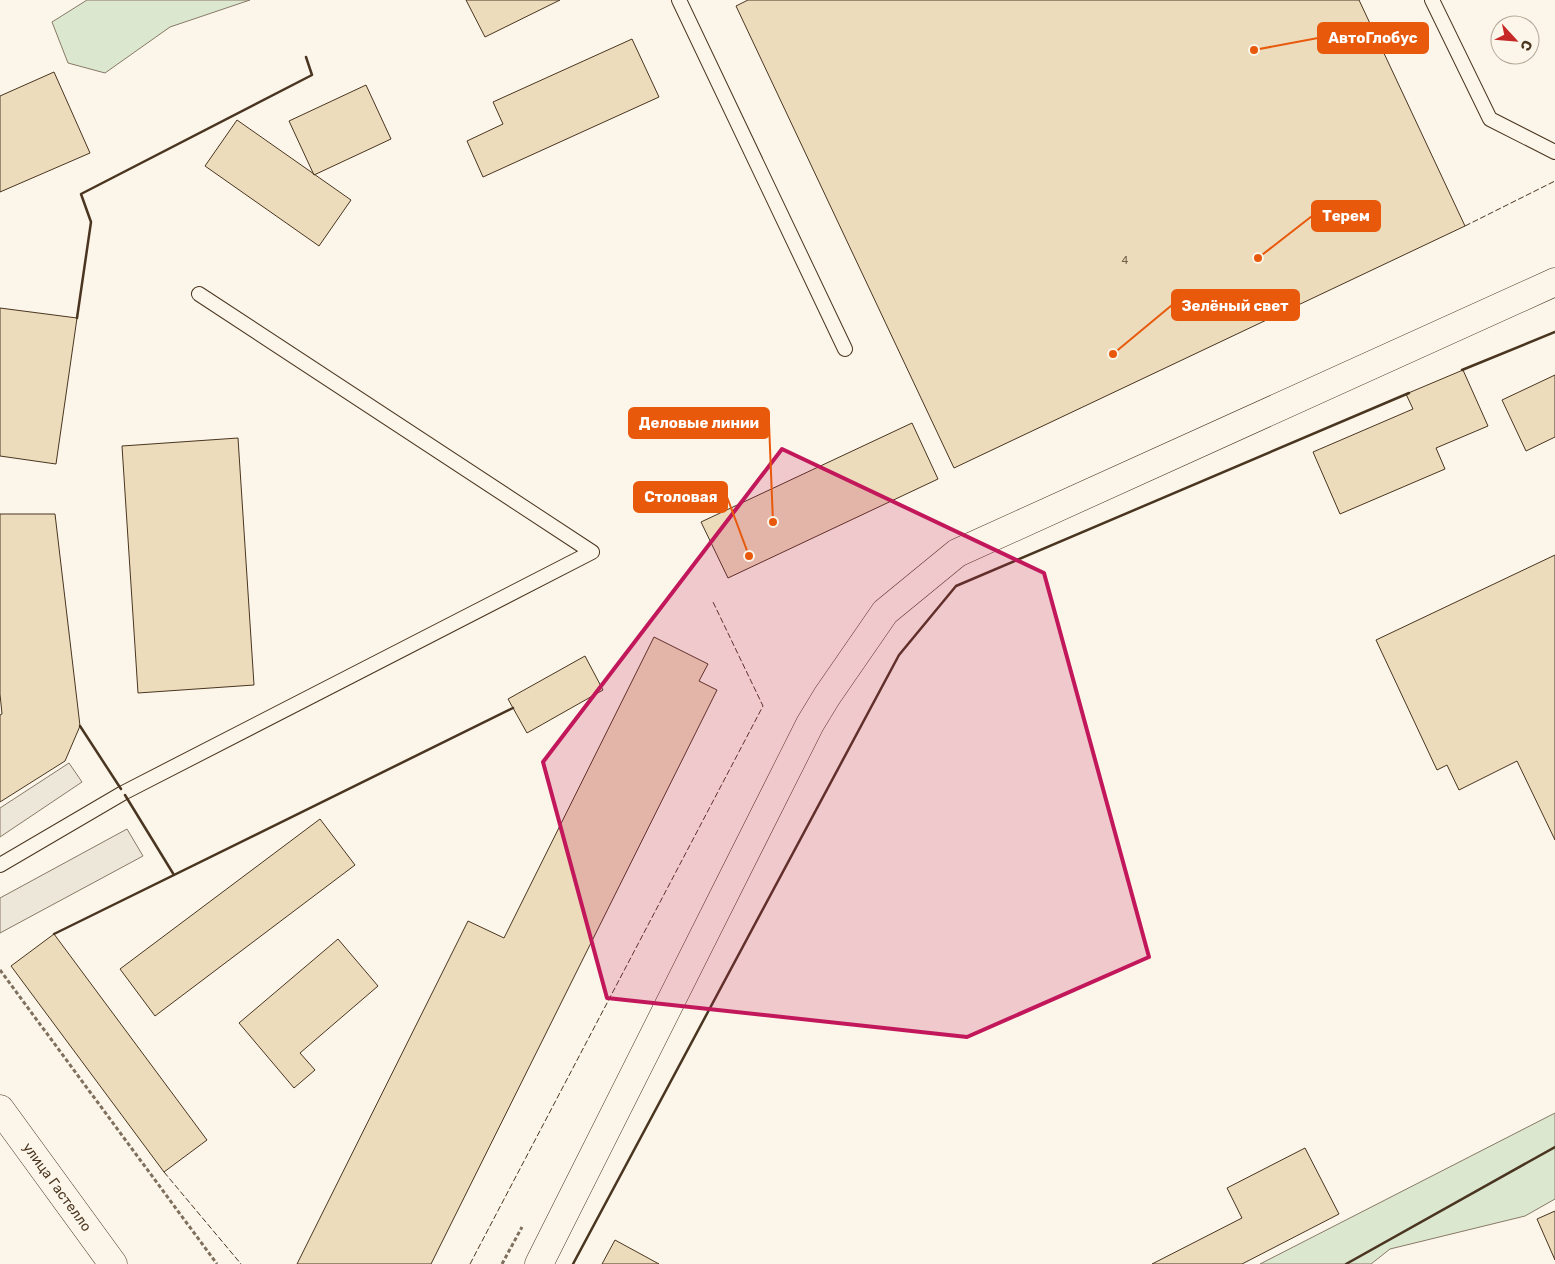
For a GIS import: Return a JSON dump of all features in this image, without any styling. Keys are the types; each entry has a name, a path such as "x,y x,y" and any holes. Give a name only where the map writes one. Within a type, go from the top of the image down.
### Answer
{"main road":[{"path":"539,1264 810,724 885,612 957,553 1555,282"},
{"name":"улица Гастелло","path":"0,1109 113,1264"}],"lane":[{"path":"679,0 844,349"},
{"path":"1432,0 1490,119 1555,152"},
{"path":"0,865 123,793 592,552 200,294"}],"path":[{"path":"0,970 217,1264"}],"highlighted area":[{"path":"782,449 1044,573 1149,957 967,1037 607,998 543,762"}],"green space":[{"path":"87,0 250,0 170,27 105,73 68,63 52,22"},
{"path":"1555,1113 1555,1199 1525,1216 1390,1249 1371,1264 1260,1264"}],"shaded area":[{"path":"69,763 82,782 0,837 0,808"},
{"path":"127,829 143,856 0,933 0,898"}],"building":[{"path":"466,0 560,0 485,37"},
{"path":"748,0 1359,0 1465,226 954,468 736,6"},
{"path":"632,39 659,97 483,177 467,141 503,124 493,102"},
{"path":"54,72 90,153 0,192 0,96"},
{"path":"366,85 391,139 314,175 289,121"},
{"path":"237,120 351,200 319,246 205,166"},
{"path":"0,308 77,318 56,464 0,456"},
{"path":"1463,370 1488,426 1436,448 1445,469 1340,514 1313,452 1413,409 1406,394"},
{"path":"1555,375 1555,437 1526,451 1502,400"},
{"path":"912,423 938,479 728,578 701,522"},
{"path":"238,438 254,685 138,693 122,446"},
{"path":"0,514 55,514 80,726 65,761 0,802 0,715 2,714 0,694"},
{"path":"1555,555 1555,840 1517,761 1459,790 1447,765 1437,770 1376,640"},
{"path":"654,637 708,664 699,681 717,690 431,1264 297,1264 468,921 504,938"},
{"path":"585,656 603,690 527,733 508,699"},
{"path":"320,819 355,865 155,1016 120,969"},
{"path":"54,934 207,1140 164,1172 11,966"},
{"path":"338,939 378,986 300,1053 315,1070 294,1088 239,1023"},
{"path":"1305,1148 1339,1214 1242,1264 1152,1264 1242,1218 1227,1188"},
{"path":"1555,1211 1555,1260 1537,1219"},
{"path":"615,1240 659,1264 602,1264"}],"fence":[{"path":"1465,226 1555,181"},
{"path":"470,1264 763,706 713,602"},
{"path":"164,1172 241,1264"}],"wall":[{"path":"77,318 91,222 81,194 312,75 306,57"},
{"path":"1462,370 1555,332"},
{"path":"573,1264 899,655 956,586 1409,393"},
{"path":"54,934 513,708"},
{"path":"80,726 121,789"},
{"path":"125,795 174,875"},
{"path":"1346,1264 1555,1147"}],"place":[{"name":"АвтоГлобус","path":"1254,50"},
{"name":"Терем","path":"1258,258"},
{"name":"Зелёный свет","path":"1113,354"},
{"name":"Деловые линии","path":"773,522"},
{"name":"Столовая","path":"749,556"}]}
